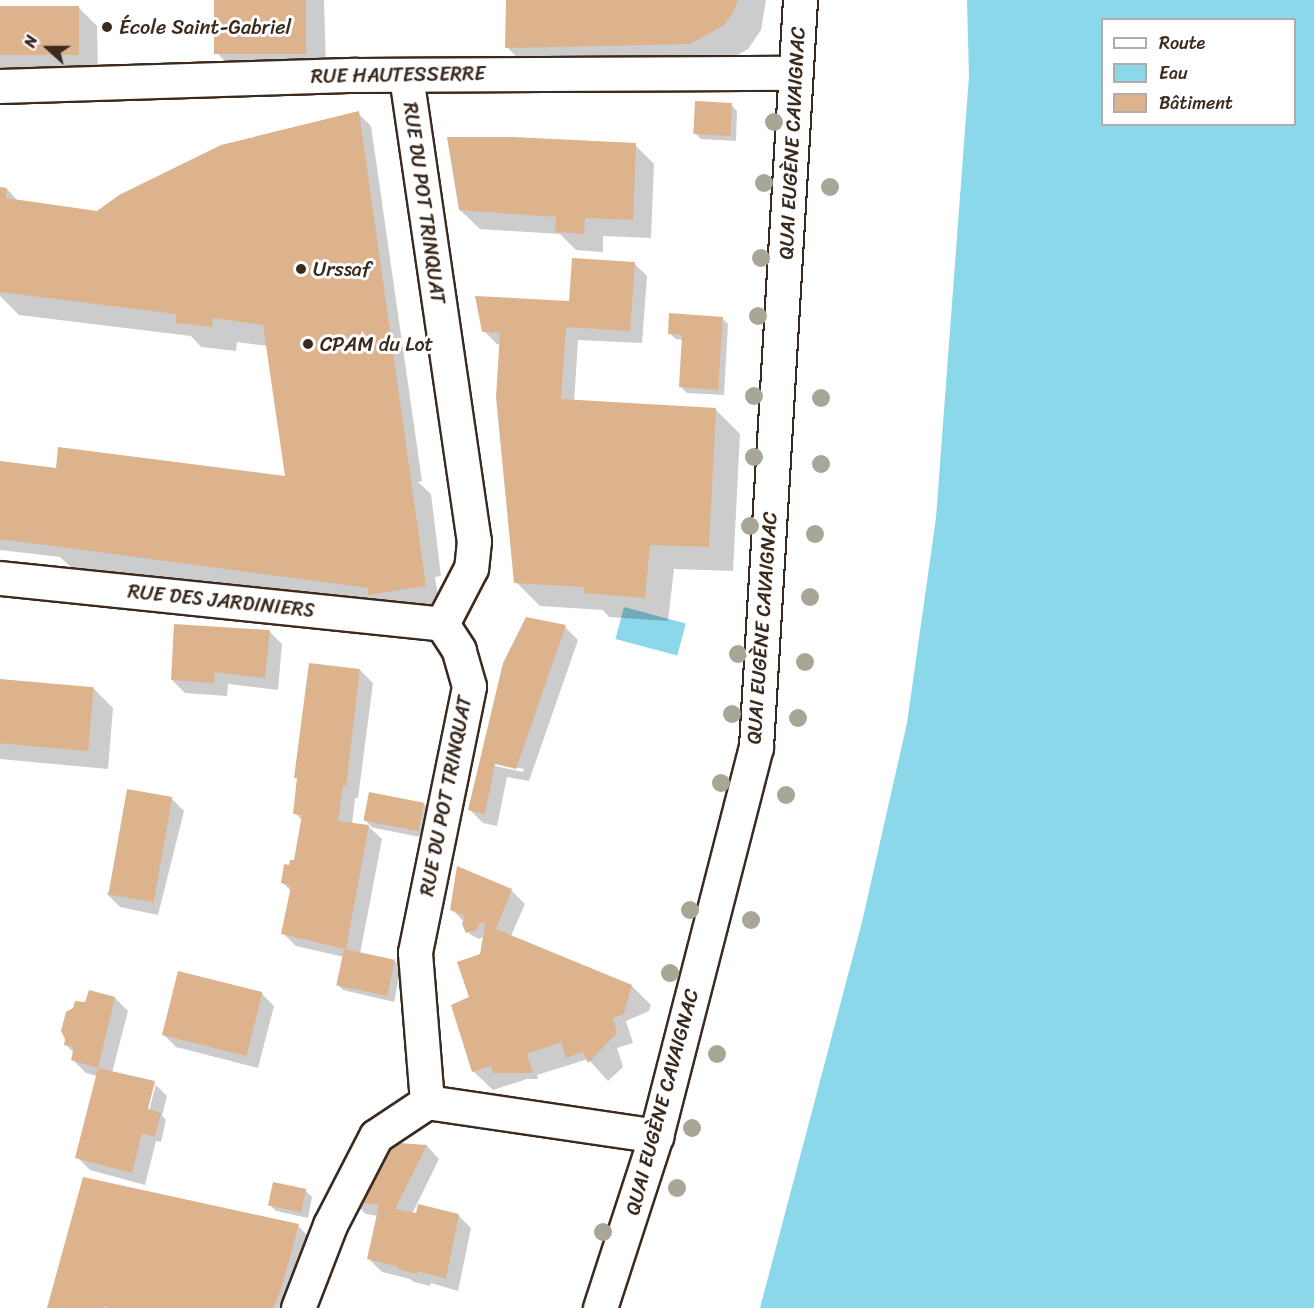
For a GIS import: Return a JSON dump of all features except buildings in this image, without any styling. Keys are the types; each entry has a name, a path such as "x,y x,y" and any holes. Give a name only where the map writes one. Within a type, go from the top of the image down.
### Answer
{"street":[{"name":"QUAI EUGÈNE CAVAIGNAC","path":"600,1308 656,1136 756,747 800,0"},
{"name":"RUE HAUTESSERRE","path":"0,86 356,75 795,72"},
{"name":"RUE DU POT TRINQUAT","path":"406,76 474,541 471,568 442,624 459,650 469,686 415,952 427,1102"},
{"name":"RUE DES JARDINIERS","path":"0,578 442,624"},
{"path":"298,1308 330,1225 376,1136 427,1102 656,1136"}],"water":[{"path":"967,0 1314,0 1314,1308 760,1308 862,922 907,723 936,518 969,76"},
{"path":"624,607 686,624 677,655 615,639"}],"place":[{"name":"École Saint-Gabriel","path":"107,27"},
{"name":"Urssaf","path":"301,269"},
{"name":"CPAM du Lot","path":"308,344"}]}
